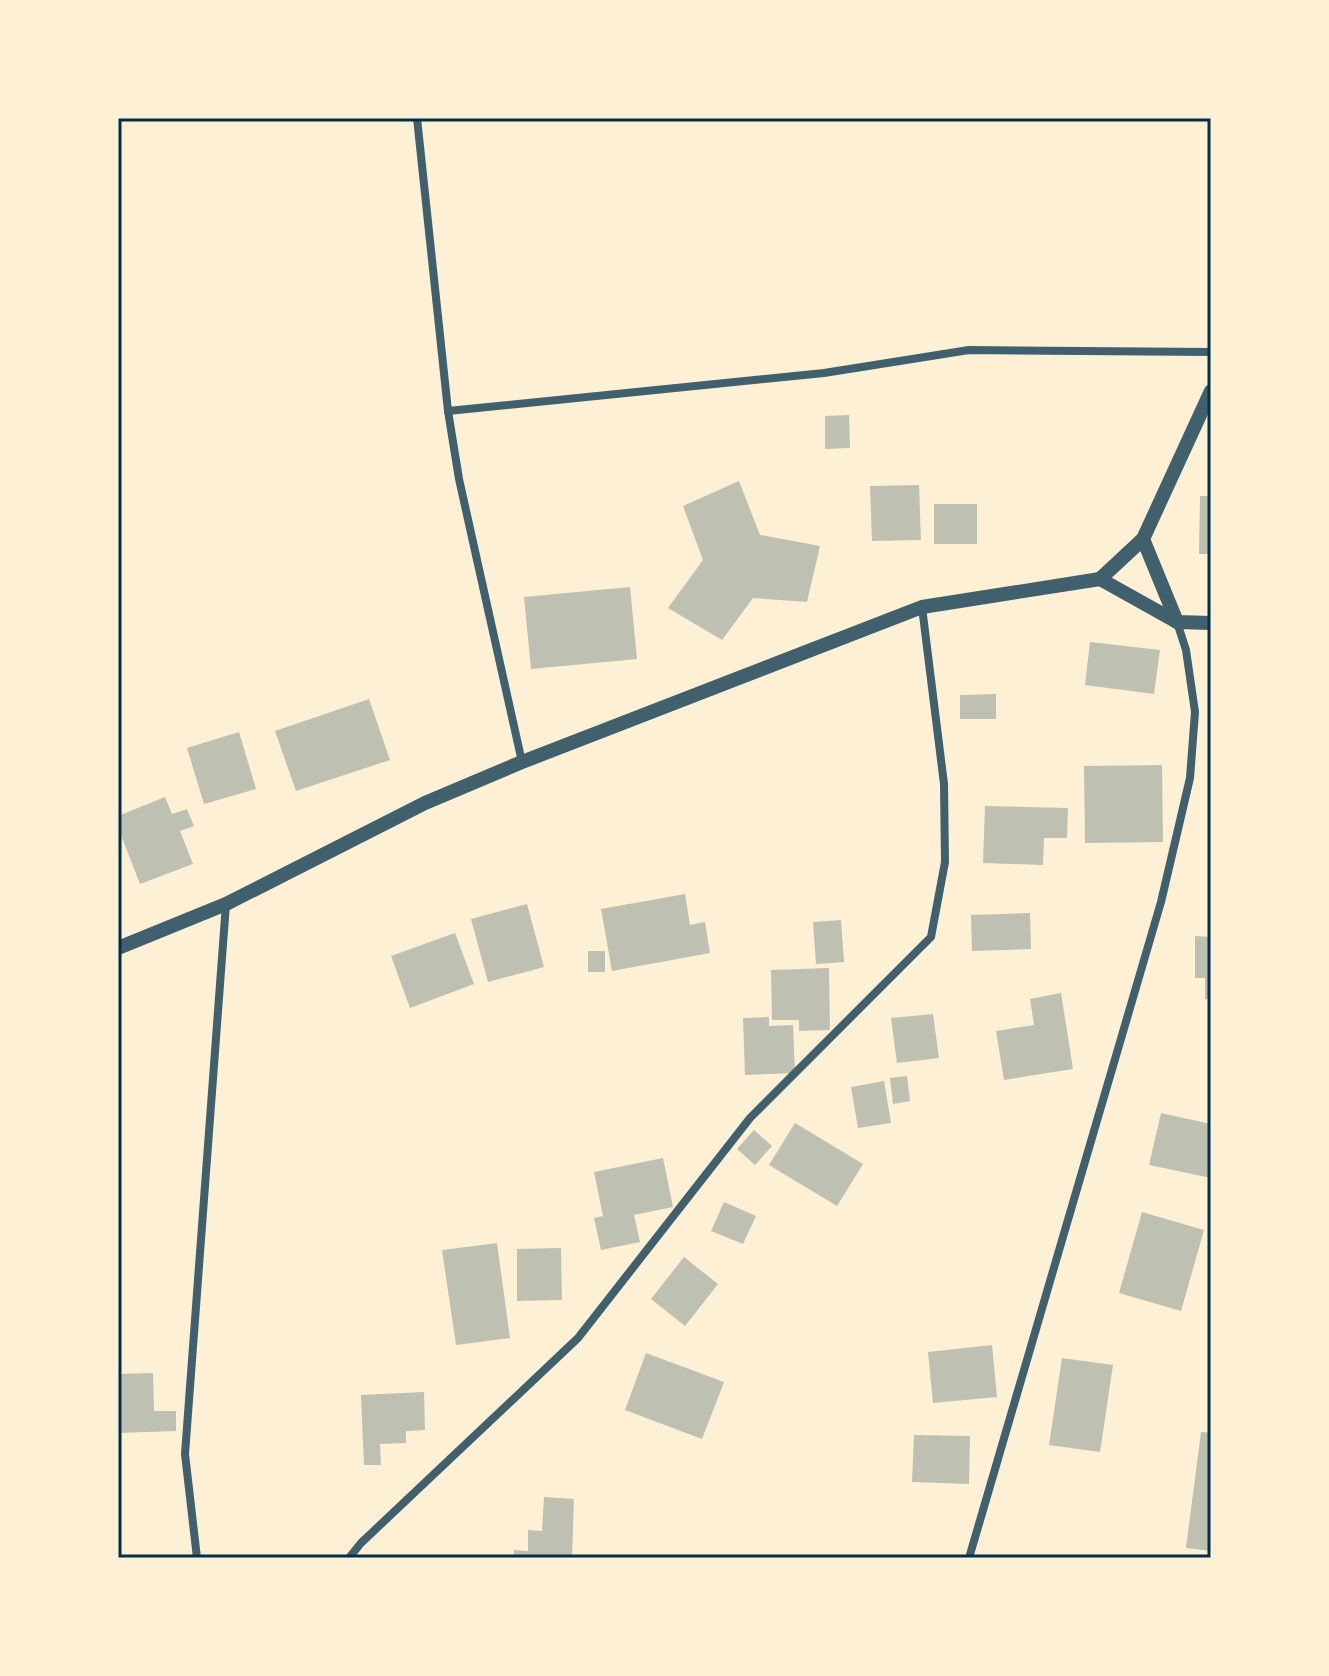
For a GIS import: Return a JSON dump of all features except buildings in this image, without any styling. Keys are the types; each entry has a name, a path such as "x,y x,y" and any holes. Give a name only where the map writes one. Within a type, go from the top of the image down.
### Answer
{"street":[{"path":"417,118 448,411 459,479 522,762"},
{"path":"448,411 824,373 969,350 1211,352"},
{"path":"118,948 226,904 425,803 522,762 922,607 1100,579 1143,539 1211,391"},
{"path":"969,1558 1161,902 1190,778 1195,712 1186,650 1143,539"},
{"path":"1100,579 1177,622 1211,623"},
{"path":"349,1558 361,1543 578,1338 750,1118 931,937 945,862 944,784 922,607"},
{"path":"197,1558 185,1454 226,904"}]}
